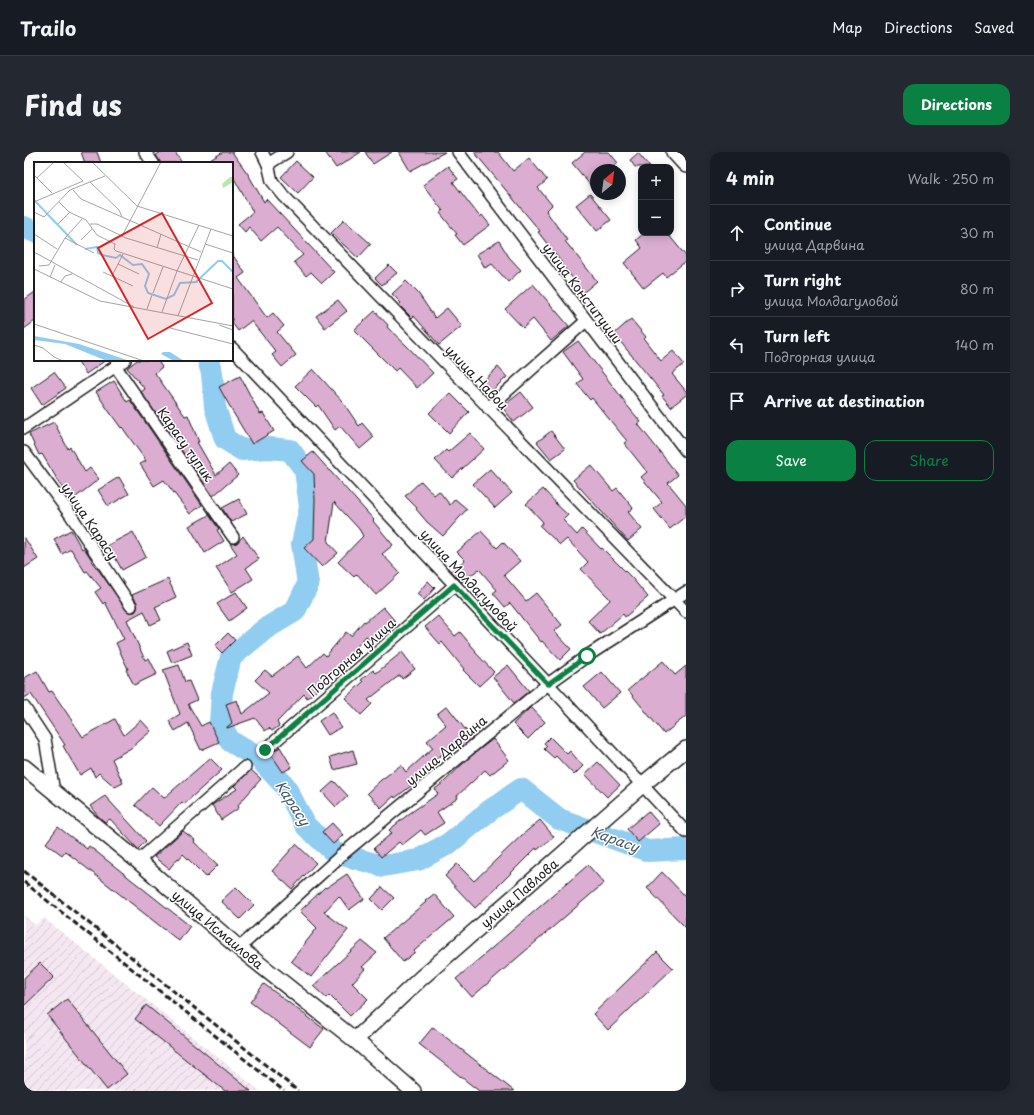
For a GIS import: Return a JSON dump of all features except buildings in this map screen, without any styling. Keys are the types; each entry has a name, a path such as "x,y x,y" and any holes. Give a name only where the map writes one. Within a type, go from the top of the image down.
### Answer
{"main road":[{"path":"674,152 686,165"},
{"name":"улица Павлова","path":"355,1040 420,979 642,785 686,749"},
{"name":"улица Исмаилова","path":"24,767 138,861 239,948 355,1040 413,1091"}],"street":[{"path":"145,152 152,162"},
{"name":"улица Навои","path":"262,152 268,164 272,181 284,196 686,612"},
{"path":"268,164 287,152"},
{"name":"улица Конституции","path":"458,152 686,451"},
{"path":"488,408 586,321"},
{"name":"улица Молдагуловой","path":"233,349 686,832"},
{"path":"24,428 124,361"},
{"name":"Карасу тупик","path":"116,366 233,537"},
{"name":"улица Карасу","path":"24,452 70,514 131,606"},
{"name":"Подгорная улица","path":"265,750 454,585"},
{"name":"улица Дарвина","path":"239,948 345,852 548,684 587,656 686,592"},
{"path":"24,707 45,739 54,792"},
{"path":"138,861 245,767"}],"shaded area":[{"path":"24,915 35,925 44,918 260,1091 24,1091"}],"waterway":[{"name":"Карасу","path":"24,227 34,232"},
{"name":"Карасу","path":"208,361 212,373 215,407 225,439 242,450 269,448 290,450 305,470 310,507 302,544 308,584 295,611 265,629 231,657 222,693 220,723 230,741 260,759 285,786 306,826 335,853 383,866 418,860 448,844 489,811 521,789 559,819 648,851 686,849"}],"railway":[{"path":"24,871 298,1091"},
{"path":"24,882 284,1091"}],"route":[{"path":"265,750 454,585 548,684 587,656"}]}
